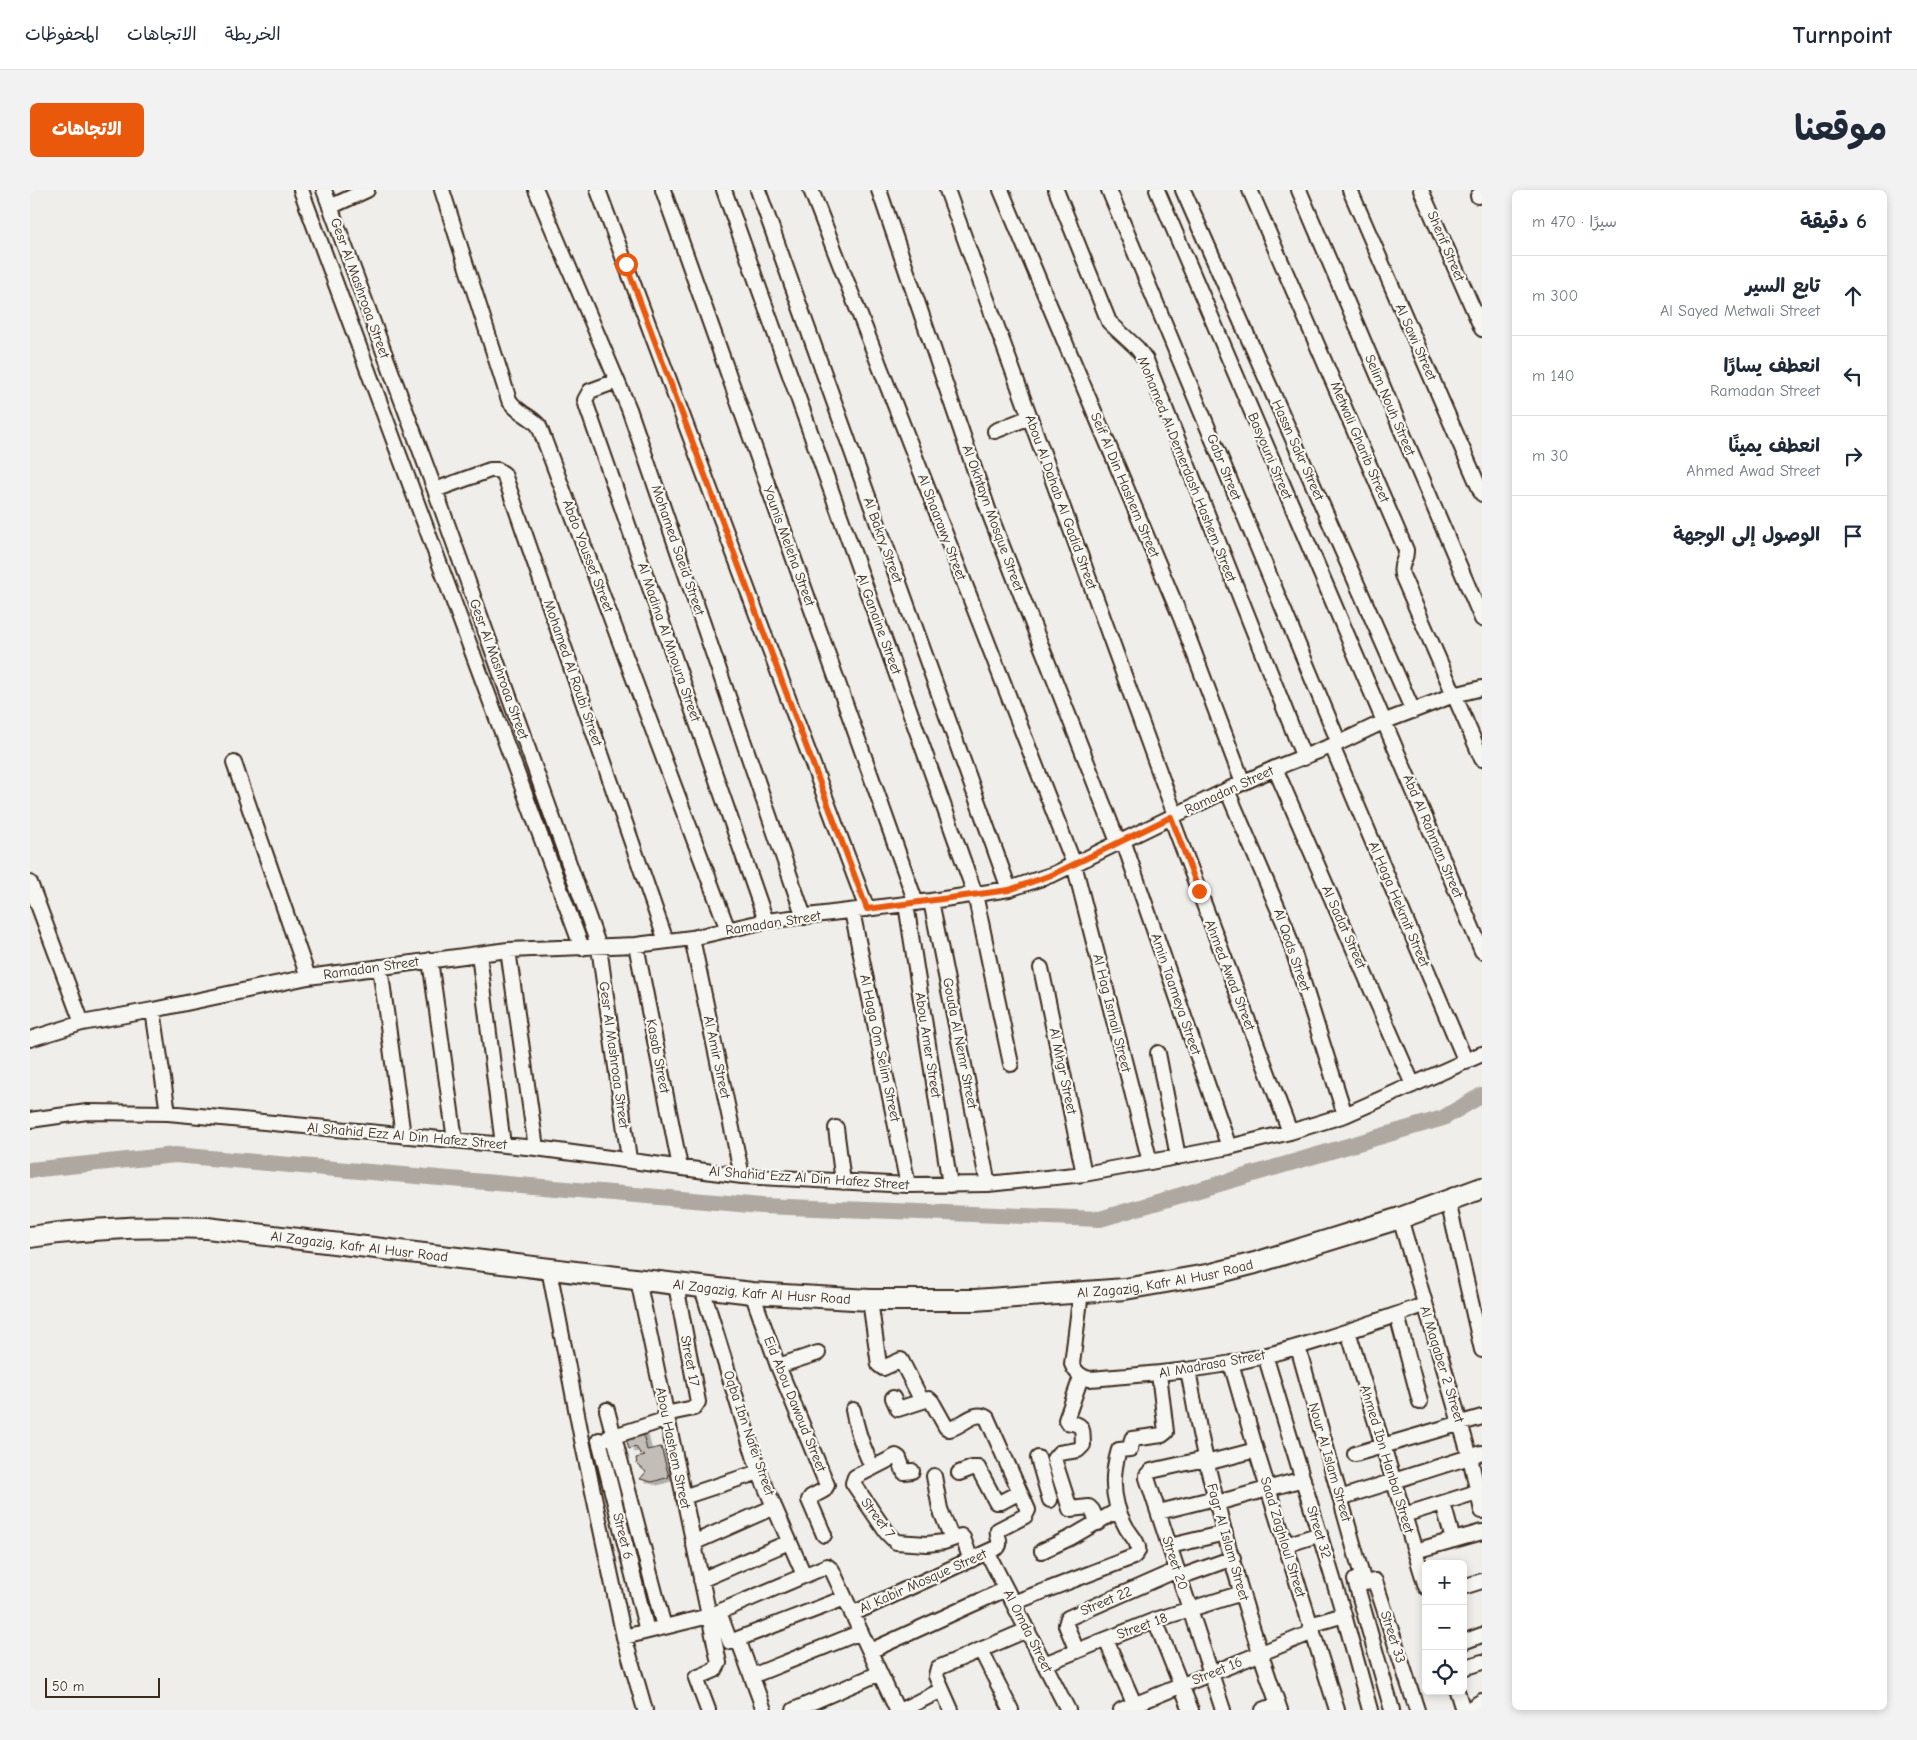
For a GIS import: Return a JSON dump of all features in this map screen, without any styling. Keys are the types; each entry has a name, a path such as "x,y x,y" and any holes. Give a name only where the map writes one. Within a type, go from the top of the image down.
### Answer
{"main road":[{"name":"Al Zagazig, Kafr Al Husr Road","path":"30,1237 126,1227 207,1228 752,1293 870,1300 975,1300 1151,1285 1212,1274 1255,1264 1400,1218 1482,1188"}],"street":[{"name":"Gesr Al Mashroaa Street","path":"301,190 582,948"},
{"name":"Gesr Al Mashroaa Street","path":"324,190 435,490 599,946 629,1159"},
{"path":"330,207 367,190"},
{"name":"Abdo Youssef Street","path":"442,190 509,400 518,412 531,418 539,426 728,930"},
{"name":"Mohamed Saeid Street","path":"536,190 639,435 804,917"},
{"path":"598,190 867,909"},
{"name":"Younis Meleha Street","path":"663,190 911,904"},
{"name":"Al Ganaine Street","path":"724,190 976,894 1011,1064"},
{"name":"Al Bakry Street","path":"758,190 1009,890"},
{"name":"Al Shaarawy Street","path":"811,190 1074,864"},
{"name":"Al Okhtayn Mosque Street","path":"879,190 990,515 1120,841"},
{"name":"Abou Al Dahab Al Gadid Street","path":"947,190 1173,816"},
{"name":"Seif Al Din Hashem Street","path":"1001,190 1181,618 1244,783"},
{"name":"Mohamed Al Demerdash Hashem Street","path":"1056,190 1109,322 1137,348 1146,360 1304,758"},
{"name":"Gabr Street","path":"1109,190 1335,745"},
{"name":"Basyouni Street","path":"1157,190 1383,722"},
{"name":"Hassn Sakr Street","path":"1183,190 1413,710"},
{"name":"Metwali Gharib Street","path":"1250,190 1406,550 1407,555 1400,565 1402,575 1482,759"},
{"name":"Selim Nouh Street","path":"1299,190 1482,620"},
{"name":"Al Sawi Street","path":"1350,190 1482,494"},
{"name":"Sherif Street","path":"1422,190 1482,329"},
{"name":"Al Madina Al Mnoura Street","path":"617,381 590,390 585,400 586,407 766,921"},
{"path":"995,431 1030,417"},
{"name":"Mohamed Al Roubi Street","path":"435,490 490,470 498,470 504,474 666,941"},
{"name":"Ramadan Street","path":"30,1039 82,1023 308,977 508,950 636,945 692,938 766,921 1009,890 1054,874 1275,768 1335,745 1413,710 1454,695 1482,688"},
{"name":"Abd Al Rahman Street","path":"1383,722 1482,951"},
{"name":"Al Haga Hekmit Street","path":"1335,745 1466,1062"},
{"path":"234,763 308,977"},
{"name":"Al Sadat Street","path":"1275,768 1413,1085"},
{"name":"Al Qods Street","path":"1227,790 1285,925 1345,1114"},
{"name":"Ahmed Awad Street","path":"1173,816 1290,1132"},
{"name":"Amin Taameya Street","path":"1120,841 1229,1147"},
{"name":"Al Hag Ismail Street","path":"1074,864 1150,1162"},
{"path":"30,884 82,1023"},
{"name":"Gouda Al Nemr Street","path":"931,901 988,1184"},
{"name":"Abou Amer Street","path":"911,904 950,1185"},
{"name":"Al Haga Om Selim Street","path":"852,911 908,1185"},
{"name":"Al Amir Street","path":"692,938 742,1176"},
{"name":"Kasab Street","path":"636,945 680,1167"},
{"path":"508,950 536,1148"},
{"path":"478,954 504,1145"},
{"path":"430,960 455,1140"},
{"path":"380,967 403,1136"},
{"name":"Al Mhgr Street","path":"1041,968 1084,1174"},
{"path":"153,1010 168,1113"},
{"path":"1158,1053 1178,1157"},
{"name":"Al Shahid Ezz Al Din Hafez Street","path":"30,1120 87,1112 168,1113 536,1148 629,1159 742,1176 908,1185 988,1184 1084,1174 1229,1147 1290,1132 1345,1114 1482,1054"},
{"path":"836,1128 843,1182"},
{"path":"1448,1201 1482,1350"},
{"name":"Al Maqaber 2 Street","path":"1400,1218 1459,1423 1476,1455 1477,1492 1482,1511"},
{"path":"550,1269 583,1445 624,1637 645,1710"},
{"name":"Abou Hashem Street","path":"638,1280 701,1580 714,1614"},
{"name":"Street 17","path":"583,1445 694,1408 698,1402 676,1285"},
{"name":"Oqba Ibn Nafei Street","path":"702,1288 759,1472 804,1575"},
{"path":"1081,1292 1072,1364 1075,1372 1081,1377 1066,1420 1082,1427 1083,1445 1078,1450 1059,1453 1054,1459 1070,1509 1089,1507 1098,1523"},
{"name":"Eid Abou Dawoud Street","path":"752,1293 778,1366 827,1485 824,1490 809,1500 824,1535"},
{"path":"870,1300 879,1366 883,1368 902,1360 922,1400"},
{"name":"Al Madrasa Street","path":"1081,1377 1088,1379 1159,1374 1232,1363 1265,1356 1348,1331 1424,1305"},
{"path":"1397,1315 1420,1402"},
{"name":"Ahmed Ibn Hanbal Street","path":"1348,1331 1422,1574"},
{"name":"Nour Al Islam Street","path":"1298,1346 1362,1577 1356,1580 1392,1710"},
{"path":"778,1366 818,1352"},
{"name":"Street 32","path":"1265,1356 1320,1534 1370,1710"},
{"name":"Saad Zaghloul Street","path":"1232,1363 1256,1450 1337,1710"},
{"name":"Fagr Al Islam Street","path":"1188,1370 1206,1461 1216,1500 1260,1653 1279,1707"},
{"path":"1013,1603 1133,1557 1137,1553 1138,1548 1122,1522 1118,1510 1114,1491 1114,1471 1120,1450 1130,1449 1133,1438 1162,1435 1166,1432 1159,1374"},
{"path":"892,1398 898,1409 922,1400 931,1400 949,1429 955,1428 976,1416 987,1418 1028,1510 1065,1493"},
{"path":"607,1410 664,1627"},
{"path":"853,1410 856,1430 872,1468"},
{"path":"1355,1454 1482,1417"},
{"name":"Street 6","path":"599,1440 647,1631"},
{"path":"1206,1461 1256,1450"},
{"path":"1340,1498 1476,1455"},
{"name":"Street 7","path":"912,1471 905,1472 897,1456 855,1477 852,1483 891,1538 902,1543 927,1544 952,1539"},
{"path":"1038,1458 1050,1500"},
{"name":"Street 20","path":"1206,1461 1149,1472 1147,1478 1223,1710"},
{"path":"959,1473 972,1468 978,1468 996,1502 1001,1502 1020,1492"},
{"path":"683,1497 759,1472"},
{"path":"934,1476 940,1509 952,1539 959,1536 964,1538 971,1560"},
{"path":"1159,1512 1303,1480"},
{"path":"1404,1515 1477,1492"},
{"path":"1443,1503 1453,1540"},
{"path":"693,1543 774,1507"},
{"name":"Al Kabir Mosque Street","path":"852,1614 999,1546 997,1533 999,1528 1022,1518 1028,1510"},
{"path":"1042,1551 1098,1523 1118,1510"},
{"path":"1415,1551 1482,1532"},
{"path":"1170,1546 1225,1533"},
{"path":"1286,1545 1320,1534"},
{"path":"701,1580 789,1542"},
{"name":"Al Omda Street","path":"988,1552 1068,1710"},
{"path":"1178,1574 1232,1558"},
{"path":"624,1637 714,1614 824,1566 832,1570 897,1710"},
{"name":"Street 22","path":"1077,1651 1066,1625 1068,1618 1178,1574"},
{"name":"Street 33","path":"1362,1577 1364,1583 1375,1581 1417,1710"},
{"path":"1467,1586 1482,1581"},
{"path":"870,1651 1006,1589"},
{"name":"Street 18","path":"1044,1664 1155,1620 1242,1593"},
{"path":"714,1614 729,1641 845,1598"},
{"path":"708,1710 696,1678 715,1670 719,1666 714,1614"},
{"name":"Street 16","path":"1121,1710 1136,1707 1181,1685 1260,1653 1344,1615"},
{"path":"1155,1620 1191,1710"},
{"path":"951,1710 935,1673 938,1668 1027,1630"},
{"path":"752,1676 861,1632"},
{"path":"1467,1641 1482,1635"},
{"path":"738,1639 764,1710"},
{"path":"1106,1640 1136,1707"},
{"path":"980,1650 1011,1710"},
{"path":"1467,1667 1482,1662"},
{"path":"794,1710 880,1672"},
{"path":"902,1710 942,1690"},
{"path":"1458,1695 1463,1710"},
{"path":"1468,1710 1482,1701"},
{"path":"1263,1710 1279,1707"}],"building":[{"path":"642,1430 647,1450 661,1447 669,1477 652,1482 640,1479 646,1472 637,1464 636,1458 645,1456 636,1447 629,1449 625,1435"}],"waterway":[{"path":"30,1170 175,1155 762,1206 1100,1219 1443,1118 1482,1095"}],"route":[{"path":"626,264 867,909 1009,890 1054,874 1171,817 1199,891"}]}
